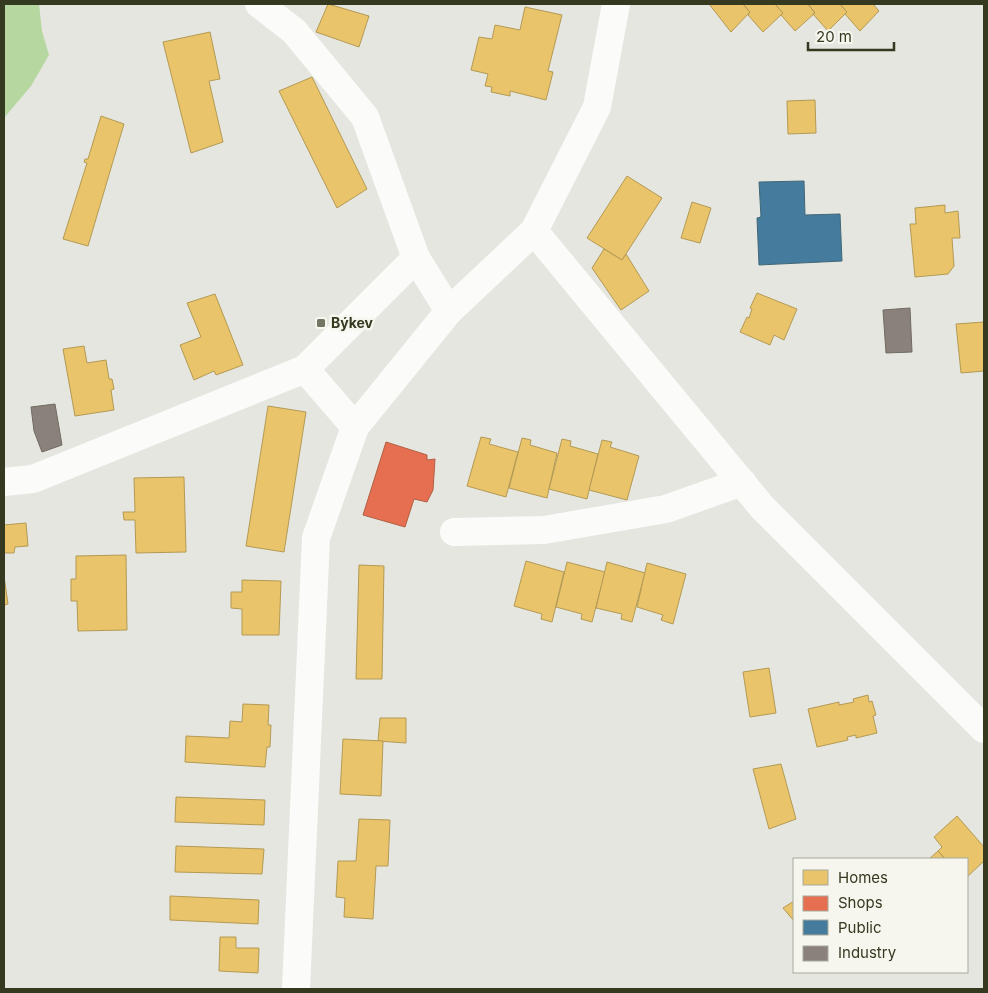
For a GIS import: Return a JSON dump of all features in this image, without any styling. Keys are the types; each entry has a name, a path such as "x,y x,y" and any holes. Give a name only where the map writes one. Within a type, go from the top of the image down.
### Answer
{"street":[{"path":"259,4 294,31 365,118 416,258 449,311"},
{"path":"296,989 316,538 355,426 449,311 534,231 597,107 616,4"},
{"path":"534,231 762,507 984,728"},
{"path":"4,482 33,479 304,369 416,258"},
{"path":"304,369 355,426"},
{"path":"454,532 544,530 666,509 742,482"}],"shaded area":[{"path":"4,4 39,4 42,31 49,55 31,86 4,118"}],"building: Homes":[{"path":"328,4 369,16 359,47 316,32"},
{"path":"709,4 743,4 750,12 731,32"},
{"path":"743,4 775,4 783,13 763,32 748,15 750,12"},
{"path":"775,4 808,4 815,13 795,31 781,15 783,13"},
{"path":"808,4 840,4 847,12 828,31 813,14 815,13"},
{"path":"840,4 873,4 879,11 860,31 845,14 847,12"},
{"path":"525,7 562,15 548,71 553,72 546,100 510,91 510,96 491,92 492,87 485,86 488,74 471,70 479,37 492,39 495,25 520,30"},
{"path":"210,32 220,79 209,81 223,142 191,153 163,42"},
{"path":"312,77 367,189 337,208 279,91"},
{"path":"815,100 816,133 788,134 787,101"},
{"path":"101,116 124,124 88,246 63,239 87,163 84,162 85,159 88,159"},
{"path":"627,176 662,198 622,260 587,238"},
{"path":"692,202 711,208 700,243 681,238"},
{"path":"945,205 945,213 958,211 960,238 952,238 954,266 948,274 915,277 910,224 916,224 915,208"},
{"path":"604,249 622,260 626,254 649,291 621,310 592,268"},
{"path":"757,293 797,309 784,340 774,335 770,345 740,332 747,317 749,318 752,309 750,308"},
{"path":"215,294 243,365 216,375 214,371 194,380 180,345 201,337 187,303"},
{"path":"984,322 984,371 961,373 956,324"},
{"path":"84,346 87,363 106,360 109,379 112,379 114,389 111,390 114,410 75,416 63,349"},
{"path":"268,406 306,412 284,552 246,546"},
{"path":"481,437 491,439 489,444 518,452 506,497 467,486"},
{"path":"522,438 531,440 530,445 557,453 547,498 509,488"},
{"path":"562,439 571,441 570,446 598,454 587,499 549,489"},
{"path":"602,440 612,442 610,447 639,456 627,500 589,490"},
{"path":"184,477 186,552 136,553 135,520 124,520 123,512 135,512 134,478"},
{"path":"26,523 28,546 15,547 14,553 4,553 4,525"},
{"path":"126,555 127,630 78,631 77,601 71,601 71,579 76,579 76,556"},
{"path":"526,561 564,572 552,622 541,619 542,614 514,606"},
{"path":"567,562 605,572 592,622 581,619 582,614 556,607"},
{"path":"607,562 645,573 632,622 621,619 622,614 596,608"},
{"path":"647,563 686,574 673,624 661,620 663,615 637,607"},
{"path":"359,565 384,566 382,679 356,679"},
{"path":"4,576 8,604 4,605"},
{"path":"242,580 281,581 279,635 242,635 242,609 231,608 231,592 242,592"},
{"path":"769,668 776,713 750,717 743,672"},
{"path":"868,695 869,702 872,701 876,715 873,716 877,733 856,738 856,735 847,737 848,740 817,747 808,709 839,702 839,705 854,702 853,699"},
{"path":"243,704 269,705 268,725 271,725 270,747 267,747 265,767 185,762 186,736 229,738 230,721 242,722"},
{"path":"380,718 406,718 406,743 378,741"},
{"path":"343,739 383,741 381,796 340,794"},
{"path":"781,764 796,819 769,829 753,769"},
{"path":"176,797 265,800 264,825 175,822"},
{"path":"957,816 984,847 984,861 968,876 968,858 944,858 938,851 942,847 934,837"},
{"path":"359,819 390,820 388,866 376,866 373,919 344,917 345,898 336,897 338,861 356,861"},
{"path":"176,846 264,849 262,874 175,872"},
{"path":"938,851 944,858 930,858"},
{"path":"170,896 259,900 258,924 170,920"},
{"path":"793,902 793,920 783,908"},
{"path":"220,937 236,937 236,948 259,948 258,973 219,971"}],"building: Shops":[{"path":"386,442 427,455 427,460 435,459 433,490 427,502 414,499 405,527 363,515"}],"building: Public":[{"path":"804,181 805,215 840,214 842,261 759,265 757,218 761,217 759,182"}],"building: Industry":[{"path":"910,308 912,352 886,353 883,310"},
{"path":"55,404 62,445 42,452 34,431 31,407"}],"place":[{"name":"Býkev","path":"321,323"}]}
